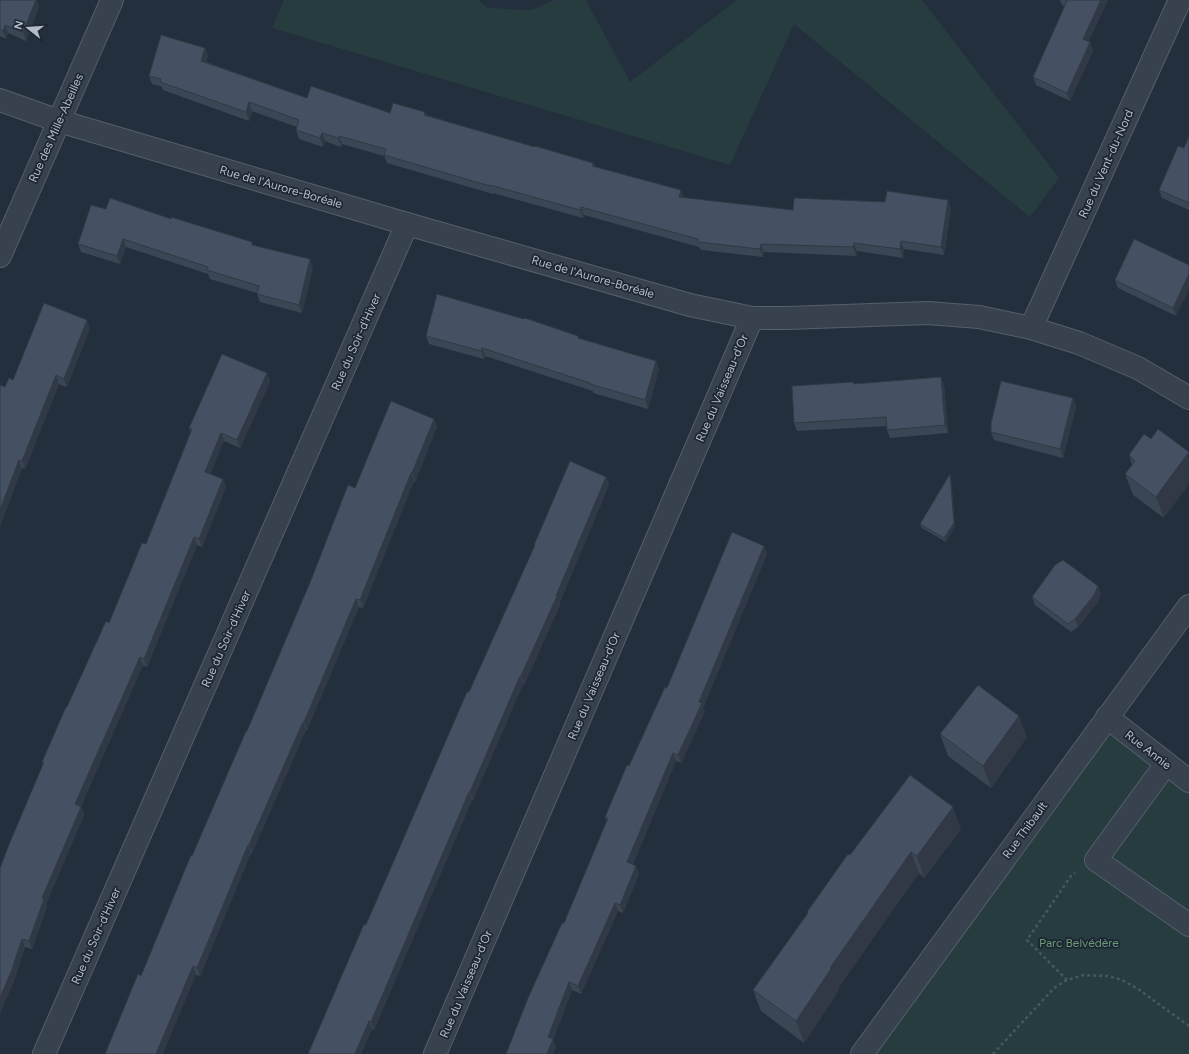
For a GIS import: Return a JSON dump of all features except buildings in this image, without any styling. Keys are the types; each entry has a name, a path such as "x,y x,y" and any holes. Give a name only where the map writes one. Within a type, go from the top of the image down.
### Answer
{"street":[{"name":"Rue des Mille-Abeilles","path":"0,256 112,0"},
{"name":"Rue du Vent-du-Nord","path":"1031,328 1180,0"},
{"name":"Rue de l'Aurore-Boréale","path":"0,100 59,121 407,224 690,305 752,318 928,313 979,317 1031,328 1079,343 1138,368 1189,398"},
{"name":"Rue du Soir-d'Hiver","path":"44,1054 407,224"},
{"name":"Rue du Vaisseau-d'Or","path":"435,1054 752,318"},
{"name":"Rue Thibault","path":"862,1054 1189,606"},
{"name":"Rue Annie","path":"1107,717 1189,781"},
{"path":"1166,764 1096,860 1189,925"}],"path":[{"path":"1067,980 1027,940 1071,876 1096,860"},
{"path":"993,1054 1054,988 1067,980 1084,975 1108,976 1122,980 1138,989 1189,1026"}],"green space":[{"path":"284,0 478,0 488,8 532,10 554,0 586,0 630,82 737,0 922,0 1059,178 1030,217 794,24 730,165 272,28"},
{"name":"Parc Belvédère","path":"1107,717 1189,781 1189,1054 862,1054"}]}
